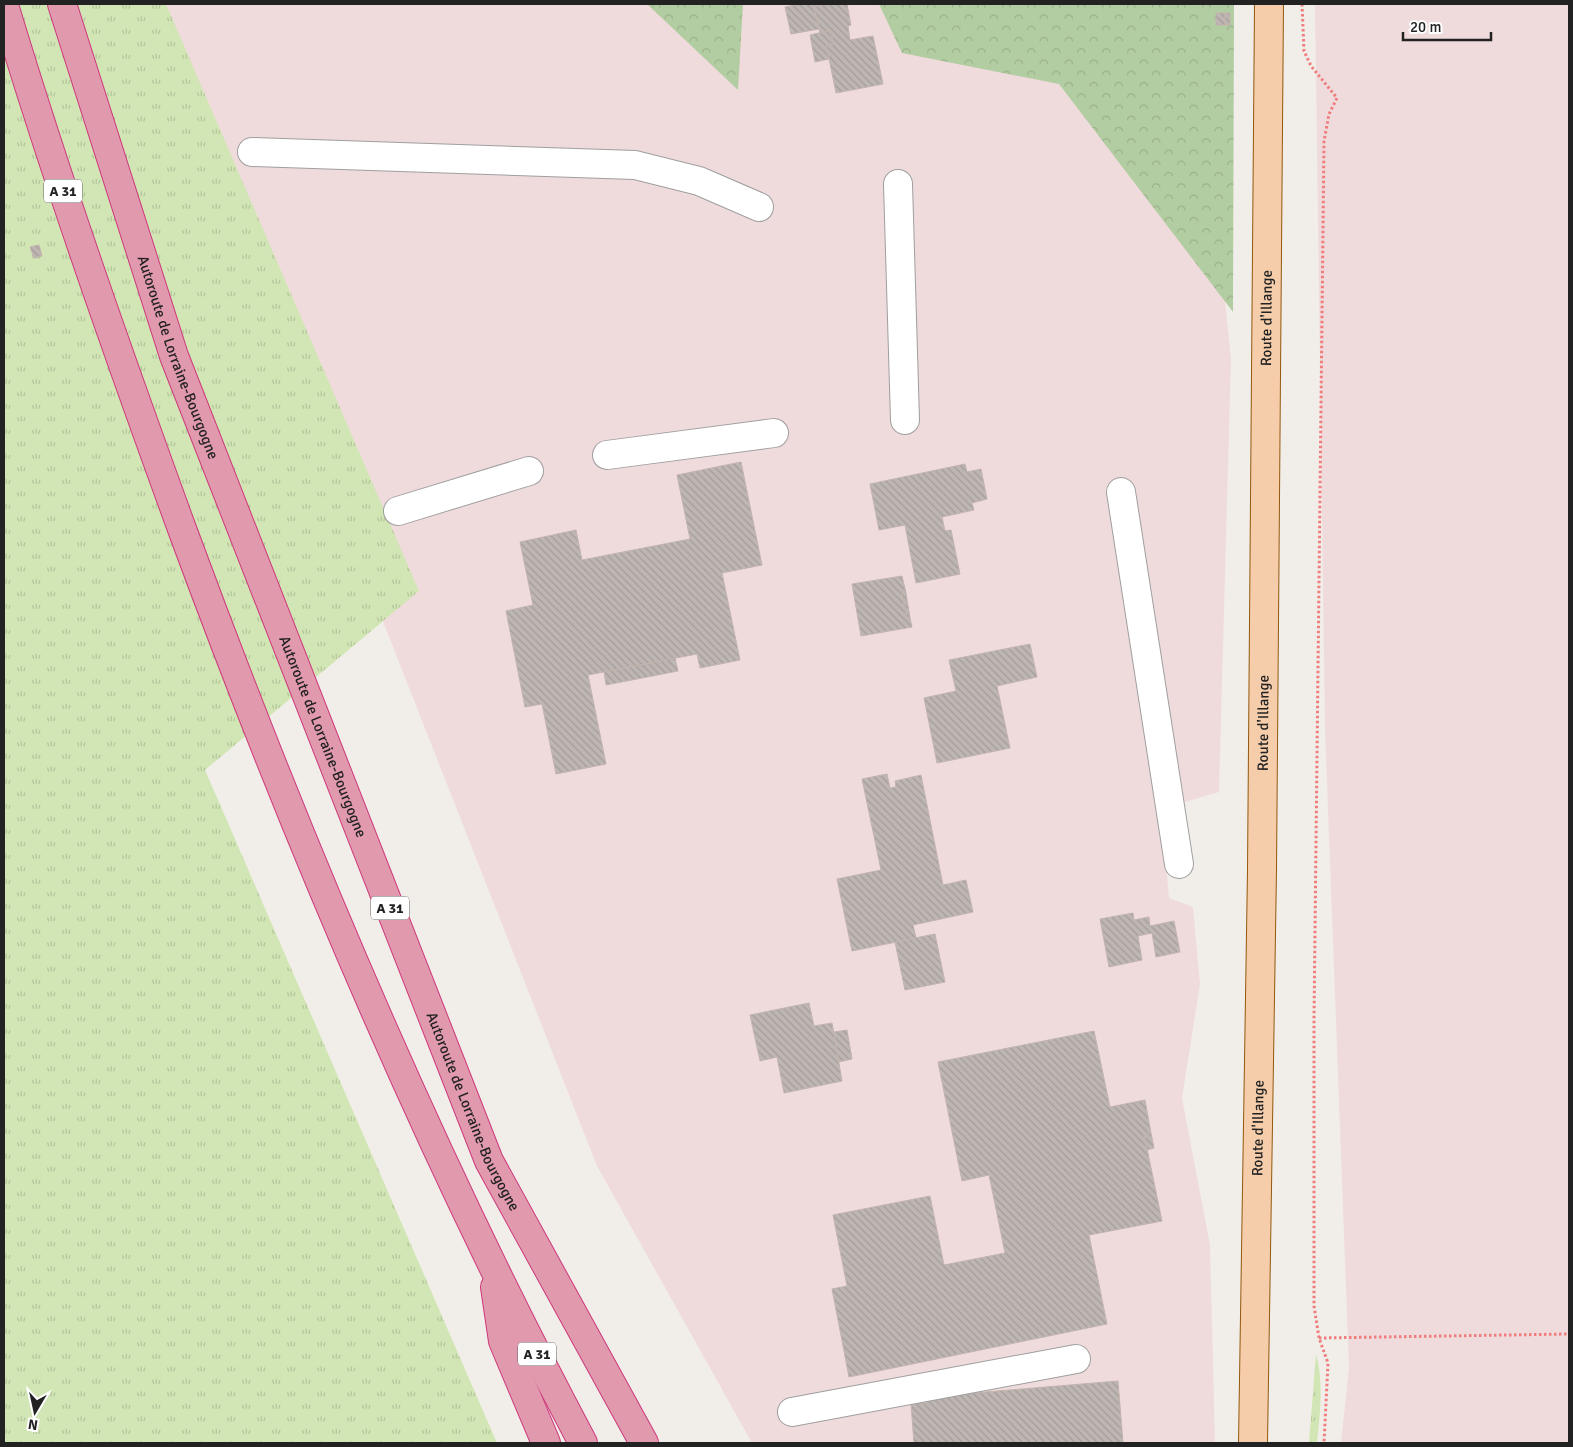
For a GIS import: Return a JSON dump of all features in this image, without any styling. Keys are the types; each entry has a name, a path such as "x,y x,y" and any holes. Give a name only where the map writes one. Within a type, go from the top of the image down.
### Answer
{"highway":[{"name":"Autoroute de Lorraine-Bourgogne","path":"62,4 174,356 489,1161 644,1443"},
{"name":"A 31","path":"4,5 123,367 234,670 312,861 376,1010 492,1263 583,1443"},
{"path":"492,1263 503,1341 546,1443"}],"main road":[{"name":"Route d'Illange","path":"1253,1443 1262,850 1270,4"}],"lane":[{"path":"252,152 635,165 699,181 759,206"},
{"path":"898,184 905,420"},
{"path":"607,455 774,433"},
{"path":"398,511 529,471"},
{"path":"1121,492 1179,864"},
{"path":"792,1412 1076,1359"}],"path":[{"path":"1302,4 1304,51 1311,66 1337,98 1329,114 1324,141 1314,1020 1314,1306 1319,1338 1328,1363 1324,1443"},
{"path":"1319,1338 1569,1334"}],"shaded area":[{"path":"152,4 880,4 1225,84 1215,203 1231,359 1219,792 1161,809 1169,898 1193,907 1200,984 1182,1098 1210,1245 1215,1443 752,1443 597,1166 362,568"},
{"path":"1315,4 1569,4 1569,1443 1341,1443 1349,1368 1325,729"}],"green space":[{"path":"4,4 166,4 419,591 205,770 497,1443 4,1443"},
{"path":"647,4 743,4 738,90"},
{"path":"879,4 1234,4 1233,312 1059,84 902,53"},
{"path":"1316,1354 1321,1398 1317,1443 1309,1443"}],"building":[{"path":"800,4 817,4 818,6 814,6 819,29 791,34 785,7"},
{"path":"847,4 851,25 848,26 850,40 873,36 883,84 836,93 826,44 833,44 831,30 820,33 814,6"},
{"path":"1216,13 1225,13 1225,25 1216,25"},
{"path":"1225,13 1230,13 1230,25 1225,25"},
{"path":"831,30 833,44 826,44 829,59 815,62 810,35"},
{"path":"39,245 42,256 34,258 30,247"},
{"path":"741,462 762,565 722,573 740,660 700,668 697,654 588,675 606,764 556,774 542,704 525,707 506,611 533,605 520,542 576,530 582,560 690,539 677,475"},
{"path":"965,464 967,472 981,469 987,499 972,503 974,510 942,517 945,531 951,530 960,574 916,583 905,525 879,530 870,484"},
{"path":"902,576 906,593 902,594 907,618 910,618 912,627 861,636 852,584"},
{"path":"906,593 910,618 907,618 902,594"},
{"path":"1030,644 1037,677 997,686 1010,748 937,763 924,698 956,691 949,660"},
{"path":"675,658 678,671 606,685 604,672"},
{"path":"887,774 890,788 896,787 895,781 921,775 943,885 966,880 973,912 913,925 916,938 852,951 837,879 881,870 862,779"},
{"path":"1133,913 1134,920 1149,917 1150,926 1174,921 1180,952 1156,957 1152,933 1138,936 1142,960 1109,967 1100,919"},
{"path":"935,934 945,982 905,990 895,942"},
{"path":"809,1003 814,1026 832,1023 842,1081 784,1093 777,1057 760,1061 750,1015"},
{"path":"847,1030 852,1059 839,1062 834,1032"},
{"path":"1094,1031 1110,1107 1145,1100 1151,1133 1144,1134 1162,1221 1089,1235 1107,1324 849,1377 832,1289 847,1286 833,1215 930,1196 944,1265 1005,1253 989,1175 962,1181 938,1062"},
{"path":"1151,1133 1154,1148 1147,1150 1144,1134"},
{"path":"1118,1381 1123,1443 914,1443 911,1404 925,1403 925,1397"}]}
